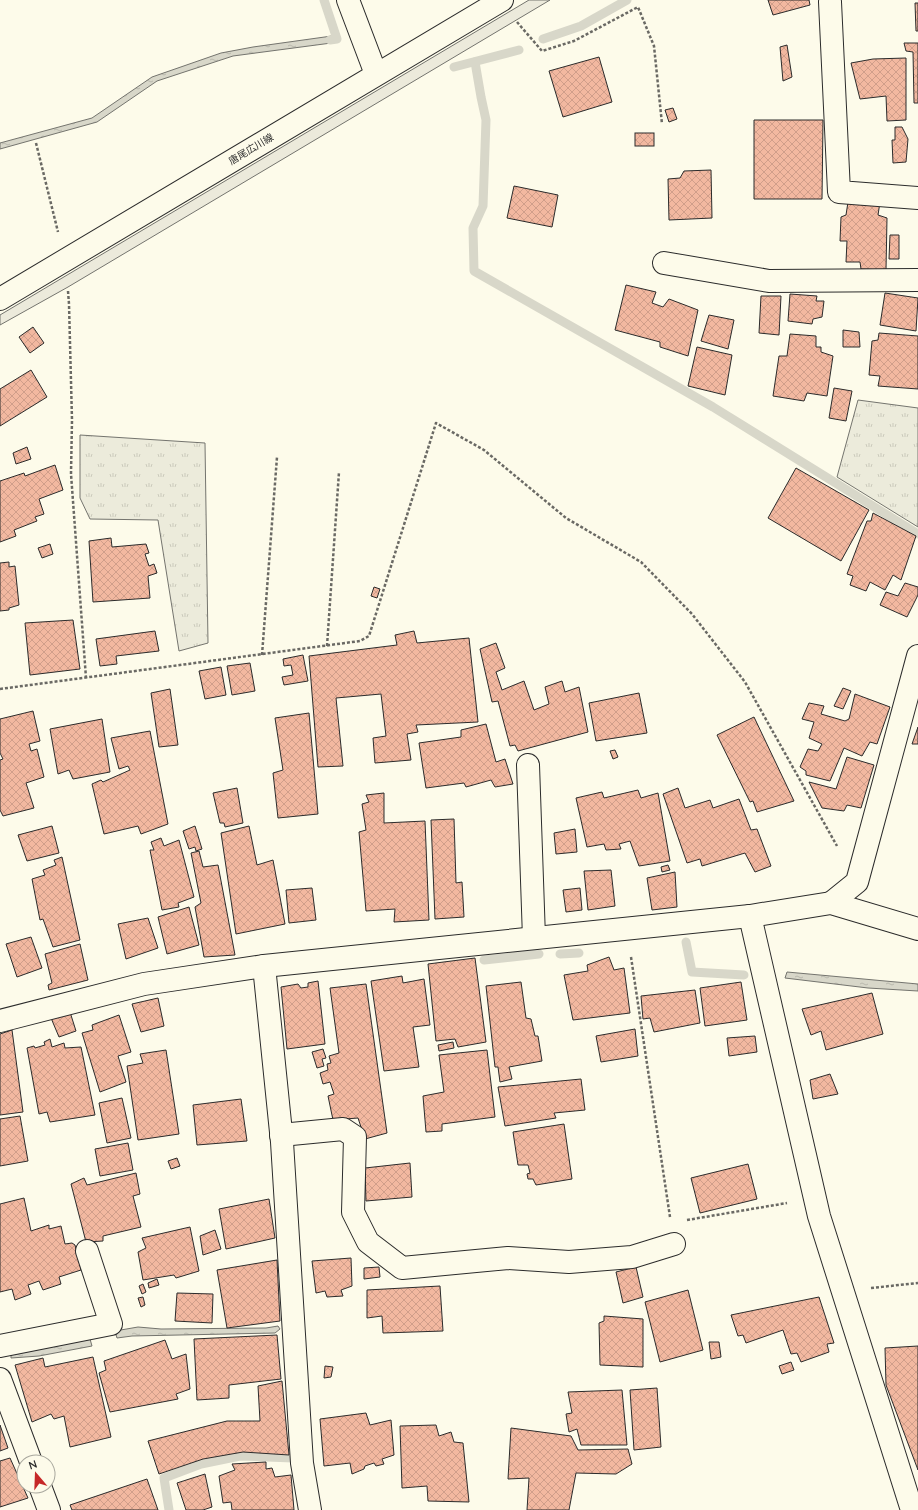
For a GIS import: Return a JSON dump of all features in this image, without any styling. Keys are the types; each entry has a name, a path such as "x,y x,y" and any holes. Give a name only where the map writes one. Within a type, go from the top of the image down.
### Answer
{"street":[{"path":"348,0 376,74"},
{"name":"唐尾広川線","path":"0,299 502,0"},
{"path":"830,2 839,192 918,198"},
{"path":"664,263 769,281 918,280"},
{"path":"831,903 857,882 918,656"},
{"path":"528,765 534,938"},
{"path":"0,1021 144,984 264,966 750,916 831,903 918,929"},
{"path":"750,916 815,1198 842,1290 912,1510"},
{"path":"264,966 281,1135 302,1463 310,1510"},
{"path":"281,1135 343,1129 355,1137 352,1212 368,1242 402,1268 508,1258 569,1262 632,1257 674,1244"},
{"path":"0,1346 111,1324 87,1251"},
{"path":"0,1379 28,1454"},
{"path":"43,1494 49,1510"}],"path":[{"path":"502,0 513,17 542,51 574,41 638,8 654,46 662,124"},
{"path":"36,143 65,261"},
{"path":"68,287 70,304 72,420 71,474 86,678"},
{"path":"0,689 327,646 360,641 369,636 436,423 484,450 566,518 641,562 692,614 745,682 857,882"},
{"path":"262,655 277,457"},
{"path":"327,646 339,472"},
{"path":"626,928 674,1244"},
{"path":"671,1222 815,1198"},
{"path":"842,1290 918,1283"}],"green space":[{"path":"858,400 918,408 918,527 837,477"},
{"path":"80,435 205,443 208,643 179,651 158,520 90,519 80,498"}],"shaded area":[{"path":"529,0 550,0 68,287 0,325 0,315"}],"water":[{"path":"339,35 339,42 233,56 157,81 97,122 0,149 0,143 92,118 152,77 221,53"},
{"path":"787,972 918,984 918,991 868,988 785,978"},
{"path":"278,1326 280,1329 275,1333 132,1336 117,1338 115,1331 138,1327 161,1329 266,1328"},
{"path":"90,1339 92,1346 39,1356 11,1358 11,1354"}],"building":[{"path":"768,0 809,0 810,5 773,15"},
{"path":"915,3 918,3 918,31 916,31"},
{"path":"904,43 918,43 918,103 914,103 913,52 906,51"},
{"path":"787,45 792,77 783,81 780,47"},
{"path":"599,57 612,102 563,117 549,71"},
{"path":"906,58 906,120 887,121 886,96 860,99 851,63 873,59"},
{"path":"673,108 677,119 669,122 665,110"},
{"path":"754,120 823,120 822,199 754,199"},
{"path":"895,127 902,127 908,139 906,162 893,163 892,140 895,140"},
{"path":"635,133 654,133 654,146 635,146"},
{"path":"711,170 712,218 669,220 668,179 680,178 684,171"},
{"path":"514,186 558,195 552,227 507,218"},
{"path":"848,202 880,202 878,215 887,218 886,270 861,269 860,262 846,262 847,241 840,241 841,217 846,215"},
{"path":"890,235 899,235 899,259 889,259"},
{"path":"626,285 656,292 652,303 663,307 669,299 698,310 688,356 660,347 660,342 615,330"},
{"path":"885,293 918,298 916,331 880,325"},
{"path":"790,294 817,296 816,301 824,301 822,317 813,319 812,324 788,321"},
{"path":"761,296 781,296 779,335 759,333"},
{"path":"709,315 734,320 728,349 701,341"},
{"path":"33,327 44,343 30,353 19,337"},
{"path":"843,330 859,332 860,347 843,347"},
{"path":"879,333 918,336 918,389 878,386 880,376 869,375 872,341 878,340"},
{"path":"790,334 816,336 816,347 821,347 821,352 833,356 827,396 807,393 804,401 773,396 779,356 787,356"},
{"path":"697,347 732,355 725,395 688,386"},
{"path":"31,370 47,397 0,426 0,389"},
{"path":"834,388 852,391 846,421 829,418"},
{"path":"27,447 31,459 16,464 13,453"},
{"path":"55,465 63,490 39,499 44,514 35,517 37,521 14,530 16,536 0,542 0,481 24,473 25,476"},
{"path":"796,468 869,510 841,561 768,518"},
{"path":"873,513 916,536 901,580 893,575 885,590 870,582 866,591 850,585 853,576 847,574 867,521 871,521"},
{"path":"111,538 112,547 146,544 149,553 145,554 149,566 154,564 157,573 148,576 150,598 93,602 89,541"},
{"path":"50,544 53,554 42,558 38,548"},
{"path":"9,562 9,567 15,566 19,605 9,608 9,610 0,611 0,563"},
{"path":"905,583 918,587 918,595 907,617 880,605 886,592 898,596"},
{"path":"374,587 380,589 377,598 371,596"},
{"path":"73,620 80,669 30,675 25,623"},
{"path":"155,631 159,651 116,656 117,664 100,666 96,639"},
{"path":"414,631 417,643 469,638 478,722 416,725 418,732 407,734 411,760 375,763 373,738 386,736 381,694 336,698 343,766 318,767 309,656 397,645 395,635"},
{"path":"496,643 505,668 496,672 502,690 524,681 534,710 549,704 545,687 562,681 565,692 579,687 588,732 518,751 515,745 510,746 498,701 492,702 480,649"},
{"path":"303,655 308,681 284,685 282,677 293,675 291,665 284,666 283,659"},
{"path":"250,663 255,691 232,695 227,666"},
{"path":"221,667 226,695 205,699 199,671"},
{"path":"843,688 851,691 843,709 834,706"},
{"path":"170,689 178,745 159,747 151,693"},
{"path":"639,693 647,733 596,741 589,703"},
{"path":"855,694 890,707 877,744 870,742 862,756 844,748 830,781 806,775 806,771 800,767 808,749 818,751 822,744 809,738 814,722 802,719 809,703 824,706 821,714 845,721 849,719"},
{"path":"33,711 40,741 29,744 31,751 37,749 44,777 26,783 34,808 3,816 0,810 0,760 3,759 0,753 0,719"},
{"path":"309,713 318,814 278,818 273,773 283,770 275,718"},
{"path":"754,717 794,801 757,812 753,801 750,802 717,735"},
{"path":"102,719 110,772 73,779 69,770 58,774 50,729"},
{"path":"486,724 496,762 505,759 513,784 495,787 491,780 466,787 464,783 426,788 419,743 461,737 461,730"},
{"path":"918,727 918,744 912,744"},
{"path":"150,731 168,824 141,834 138,826 104,834 92,784 101,780 103,782 130,770 128,766 119,769 111,738"},
{"path":"615,750 618,757 613,759 610,751"},
{"path":"847,757 874,765 861,808 847,805 844,811 822,808 809,782 836,789"},
{"path":"237,788 243,823 225,827 224,823 220,823 213,793"},
{"path":"678,788 685,808 710,800 713,808 739,799 751,830 757,829 771,866 755,872 745,853 702,866 700,859 687,863 663,794"},
{"path":"638,790 641,798 658,793 670,861 639,866 630,841 619,844 621,849 606,850 604,844 587,847 576,798 602,792 604,798"},
{"path":"384,793 384,823 425,821 429,920 394,922 395,909 366,911 359,832 366,830 362,804 369,802 366,795"},
{"path":"454,819 456,883 462,882 464,917 435,919 431,820"},
{"path":"52,826 59,853 27,861 18,835"},
{"path":"195,826 202,849 196,851 195,847 189,849 183,831"},
{"path":"249,826 257,865 273,860 285,924 236,934 221,833"},
{"path":"575,829 577,852 556,854 554,833"},
{"path":"161,838 164,846 179,840 194,897 178,903 179,907 162,910 150,850 154,850 151,842"},
{"path":"199,851 203,867 218,865 235,955 204,957 195,907 201,903 191,853"},
{"path":"62,857 80,940 53,947 43,919 40,920 32,879 45,875 43,870 56,865 54,860"},
{"path":"668,865 670,870 662,872 661,867"},
{"path":"611,870 615,906 588,910 584,871"},
{"path":"675,872 677,907 652,910 647,878"},
{"path":"312,888 316,920 289,923 286,890"},
{"path":"580,888 582,910 566,912 563,890"},
{"path":"189,907 199,945 167,954 158,917"},
{"path":"148,918 158,948 126,959 118,924"},
{"path":"31,937 42,968 17,977 6,944"},
{"path":"80,944 88,980 49,990 48,985 52,983 45,954"},
{"path":"609,957 614,970 624,968 630,1013 573,1020 564,975 588,971 587,965"},
{"path":"475,958 486,1042 458,1047 455,1039 436,1041 428,964"},
{"path":"402,976 403,983 424,979 430,1025 413,1027 419,1067 384,1071 371,981"},
{"path":"318,981 325,1044 287,1049 281,987 298,984 301,988 308,987 308,983"},
{"path":"521,982 526,1018 531,1019 535,1036 538,1036 542,1061 509,1067 512,1079 500,1082 498,1067 495,1067 486,986"},
{"path":"741,982 747,1020 705,1026 700,988"},
{"path":"366,984 387,1133 365,1139 358,1118 333,1120 328,1096 334,1094 330,1082 323,1084 320,1073 328,1070 327,1064 331,1063 329,1056 339,1053 330,988"},
{"path":"695,990 700,1023 654,1032 650,1018 643,1019 641,996"},
{"path":"872,993 883,1034 826,1050 821,1031 811,1035 802,1009"},
{"path":"158,998 164,1026 141,1032 132,1004"},
{"path":"70,1012 76,1031 59,1037 51,1018"},
{"path":"119,1015 131,1052 118,1056 126,1082 100,1092 82,1033 93,1030 92,1025"},
{"path":"635,1029 638,1056 601,1062 596,1036"},
{"path":"12,1030 23,1112 0,1115 0,1034"},
{"path":"755,1036 757,1052 729,1056 727,1038"},
{"path":"50,1039 52,1047 64,1043 65,1048 81,1047 95,1115 50,1122 47,1112 39,1114 27,1048 34,1046 35,1048 45,1045 44,1042"},
{"path":"453,1042 454,1048 439,1051 438,1045"},
{"path":"323,1049 326,1058 322,1059 324,1066 317,1068 312,1052"},
{"path":"166,1050 179,1134 138,1140 127,1066 143,1063 140,1054"},
{"path":"487,1050 495,1117 442,1124 442,1131 426,1132 423,1096 444,1092 439,1055"},
{"path":"830,1074 838,1094 813,1099 810,1080"},
{"path":"581,1079 585,1110 554,1113 556,1118 505,1126 498,1087"},
{"path":"122,1098 131,1138 107,1143 99,1103"},
{"path":"241,1099 247,1141 197,1145 193,1105"},
{"path":"20,1116 28,1161 0,1166 0,1119"},
{"path":"564,1124 572,1179 536,1185 533,1179 528,1179 527,1174 530,1173 528,1165 518,1165 513,1132"},
{"path":"128,1143 133,1170 100,1176 95,1149"},
{"path":"177,1158 180,1166 171,1169 168,1161"},
{"path":"410,1163 412,1197 366,1201 365,1168"},
{"path":"748,1164 757,1199 700,1213 691,1178"},
{"path":"136,1173 140,1194 133,1196 141,1227 103,1236 103,1241 86,1242 71,1184 84,1178 87,1185"},
{"path":"24,1198 31,1231 49,1225 49,1229 61,1226 65,1244 72,1243 75,1245 81,1270 59,1277 61,1284 43,1290 39,1281 28,1285 31,1294 15,1300 12,1289 0,1292 0,1204"},
{"path":"269,1199 275,1238 226,1249 219,1209"},
{"path":"190,1227 199,1271 176,1278 174,1275 143,1280 138,1252 146,1248 142,1238"},
{"path":"215,1230 221,1249 203,1255 200,1236"},
{"path":"351,1258 352,1286 341,1290 343,1296 327,1297 325,1291 316,1293 312,1261"},
{"path":"277,1260 280,1321 227,1328 217,1270"},
{"path":"379,1267 380,1277 364,1279 364,1268"},
{"path":"636,1267 643,1297 623,1303 616,1272"},
{"path":"157,1279 159,1285 149,1288 148,1283"},
{"path":"143,1284 146,1292 142,1294 139,1286"},
{"path":"440,1286 443,1331 383,1333 382,1316 367,1318 367,1290"},
{"path":"688,1290 703,1350 660,1362 645,1302"},
{"path":"177,1293 213,1294 212,1323 175,1321"},
{"path":"143,1297 145,1305 141,1307 138,1298"},
{"path":"819,1297 834,1343 827,1344 829,1352 801,1362 797,1353 791,1354 783,1330 746,1343 743,1335 738,1336 731,1315"},
{"path":"604,1316 643,1319 643,1367 600,1365 599,1323 604,1321"},
{"path":"277,1335 281,1379 229,1385 229,1398 197,1400 194,1339"},
{"path":"165,1340 172,1359 186,1354 190,1389 176,1394 178,1399 110,1412 99,1373 106,1370 104,1361"},
{"path":"709,1342 719,1342 721,1357 711,1359"},
{"path":"918,1346 918,1470 886,1385 885,1348"},
{"path":"93,1357 111,1437 70,1447 64,1416 54,1419 51,1414 32,1422 15,1365 43,1358 45,1367"},
{"path":"791,1362 794,1370 782,1374 779,1366"},
{"path":"325,1366 333,1367 331,1377 324,1378"},
{"path":"282,1381 289,1455 243,1452 203,1459 159,1474 148,1441 227,1421 260,1421 258,1386"},
{"path":"657,1388 661,1447 634,1450 630,1390"},
{"path":"622,1390 627,1445 581,1445 577,1429 569,1432 566,1414 572,1413 568,1392"},
{"path":"366,1413 370,1425 391,1420 394,1455 382,1459 384,1464 376,1466 374,1463 365,1466 364,1469 352,1474 350,1463 324,1466 320,1419"},
{"path":"0,1425 8,1448 0,1451"},
{"path":"436,1425 439,1436 451,1432 454,1442 463,1443 469,1502 428,1501 427,1486 402,1488 400,1426"},
{"path":"511,1428 571,1436 578,1450 628,1449 632,1464 616,1474 576,1473 569,1510 527,1510 529,1478 508,1479"},
{"path":"10,1458 16,1471 16,1494 26,1494 28,1498 0,1507 0,1461"},
{"path":"266,1462 266,1469 272,1468 275,1477 291,1475 294,1510 232,1510 231,1502 223,1503 219,1476 235,1470 232,1464"},
{"path":"205,1474 212,1507 203,1510 186,1510 177,1483"},
{"path":"147,1479 158,1510 72,1510 70,1505"}],"waterway":[{"path":"324,0 337,39 330,40"},
{"path":"543,39 581,26 627,0"},
{"path":"454,67 519,50"},
{"path":"475,62 486,120 483,206 473,228 474,271 713,407 918,534"},
{"path":"686,942 692,972 744,975"},
{"path":"560,954 579,953"},
{"path":"484,960 539,954"},
{"path":"169,1510 164,1478 201,1464 240,1456 293,1458"}]}
